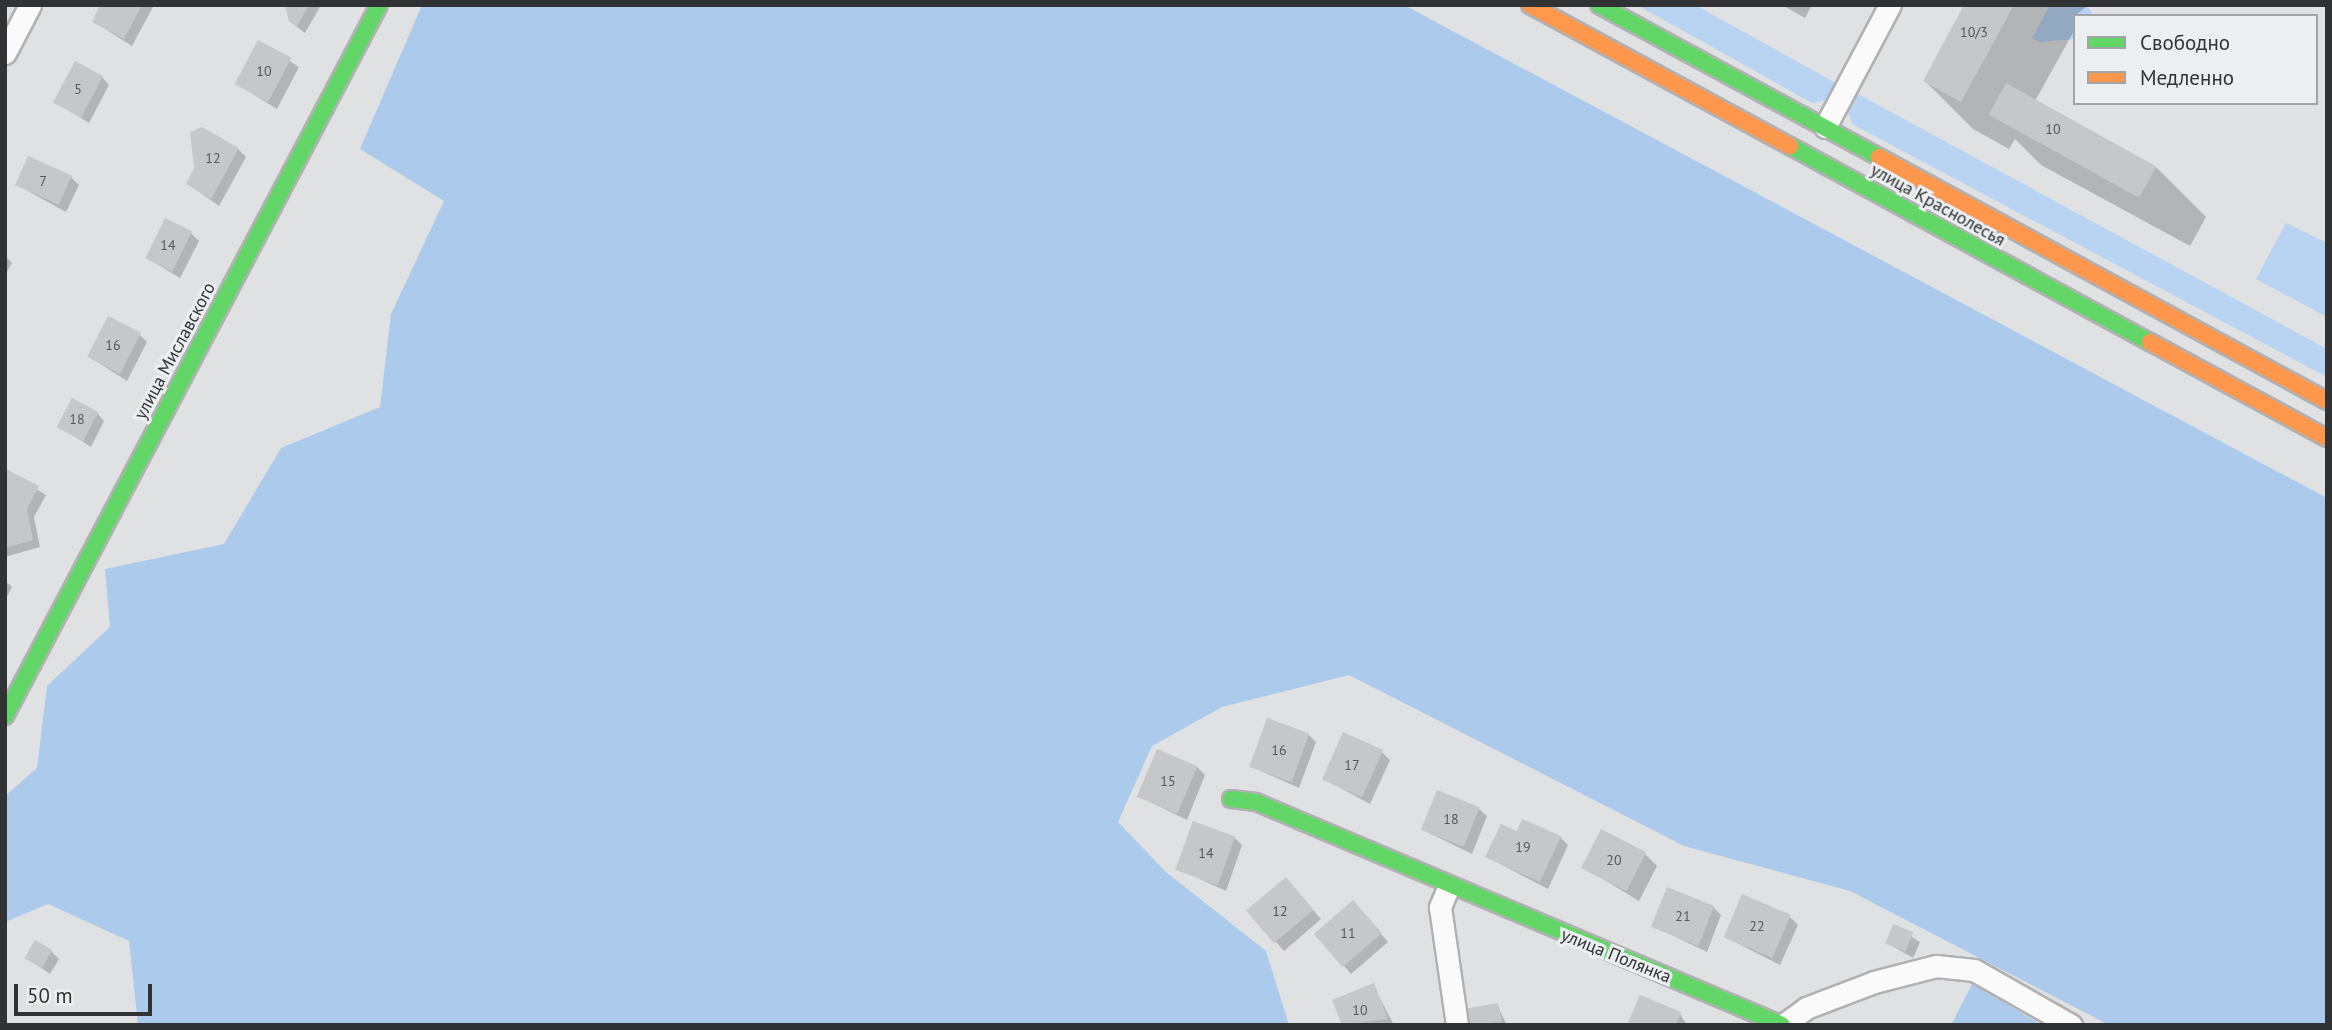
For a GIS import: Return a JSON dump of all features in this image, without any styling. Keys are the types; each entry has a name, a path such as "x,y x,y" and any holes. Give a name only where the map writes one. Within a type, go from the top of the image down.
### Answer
{"street":[{"path":"5,53 30,5"},
{"name":"улица Миславского","path":"5,716 10,694 379,5"},
{"name":"улица Краснолесья","path":"1530,5 2327,438"},
{"name":"улица Краснолесья","path":"1599,5 2327,401"},
{"path":"1825,127 1891,5"},
{"name":"улица Полянка","path":"1231,799 1256,802 1448,888 1783,1025 1806,1009 1898,973 1936,966 1974,970 2071,1025"},
{"path":"1448,888 1440,907 1457,1025"}],"shaded area":[{"path":"422,5 1404,5 2327,498 2327,1025 2109,1025 1850,891 1684,846 1349,675 1222,707 1152,746 1118,822 1166,872 1266,951 1289,1025 138,1025 129,941 48,904 5,922 5,796 37,768 47,686 110,627 105,569 224,544 281,448 380,407 391,314 444,201 360,149"},
{"path":"1637,5 1695,5 1836,83 1827,100 1812,103"},
{"path":"2050,5 2087,5 2093,14 2073,14 2073,39 2039,42 2032,38"},
{"path":"1856,93 2327,349 2327,377 1852,124 1847,108"},
{"path":"2286,223 2327,243 2327,317 2256,279"},
{"path":"1972,984 2042,1025 1951,1025"}],"building":[{"path":"100,5 142,5 124,39 92,22"},
{"path":"285,5 309,5 297,26 289,22"},
{"path":"1964,5 2014,5 1961,102 1923,81"},
{"path":"258,40 292,58 268,102 235,84"},
{"path":"75,61 103,76 81,118 53,102"},
{"path":"2006,83 2156,166 2139,198 1989,114"},
{"path":"202,127 239,148 211,199 186,184 194,168 190,132"},
{"path":"28,156 72,176 59,205 15,185"},
{"path":"165,218 192,231 172,272 145,258"},
{"path":"108,316 141,333 120,374 87,357"},
{"path":"72,398 98,412 83,441 57,427"},
{"path":"6,469 39,486 27,509 33,540 5,548"},
{"path":"1267,718 1309,733 1292,782 1249,767"},
{"path":"1343,732 1383,750 1362,797 1322,780"},
{"path":"1157,749 1198,766 1177,814 1137,797"},
{"path":"1437,790 1480,807 1464,847 1421,830"},
{"path":"1522,819 1561,836 1540,882 1485,857 1501,824 1517,831"},
{"path":"1193,821 1235,836 1218,885 1175,870"},
{"path":"1601,829 1646,852 1626,891 1581,868"},
{"path":"1286,877 1314,910 1274,943 1246,910"},
{"path":"1667,887 1714,906 1698,946 1651,927"},
{"path":"1742,894 1791,915 1772,958 1724,937"},
{"path":"1353,900 1382,933 1343,967 1314,934"},
{"path":"1893,924 1913,932 1906,952 1885,943"},
{"path":"35,940 52,950 42,968 24,958"},
{"path":"1374,983 1388,1019 1342,1025 1332,1000"},
{"path":"1640,995 1681,1012 1676,1025 1627,1025"},
{"path":"1498,1003 1502,1022 1467,1025 1464,1009"}],"traffic: fast":[{"path":"5,716 379,5"},
{"path":"1599,5 1879,157"},
{"path":"1790,146 2150,342"},
{"path":"1231,799 1256,802 1782,1025"}],"traffic: slow":[{"path":"1530,5 1790,146"},
{"path":"1879,157 2327,401"},
{"path":"2150,342 2327,438"}]}
